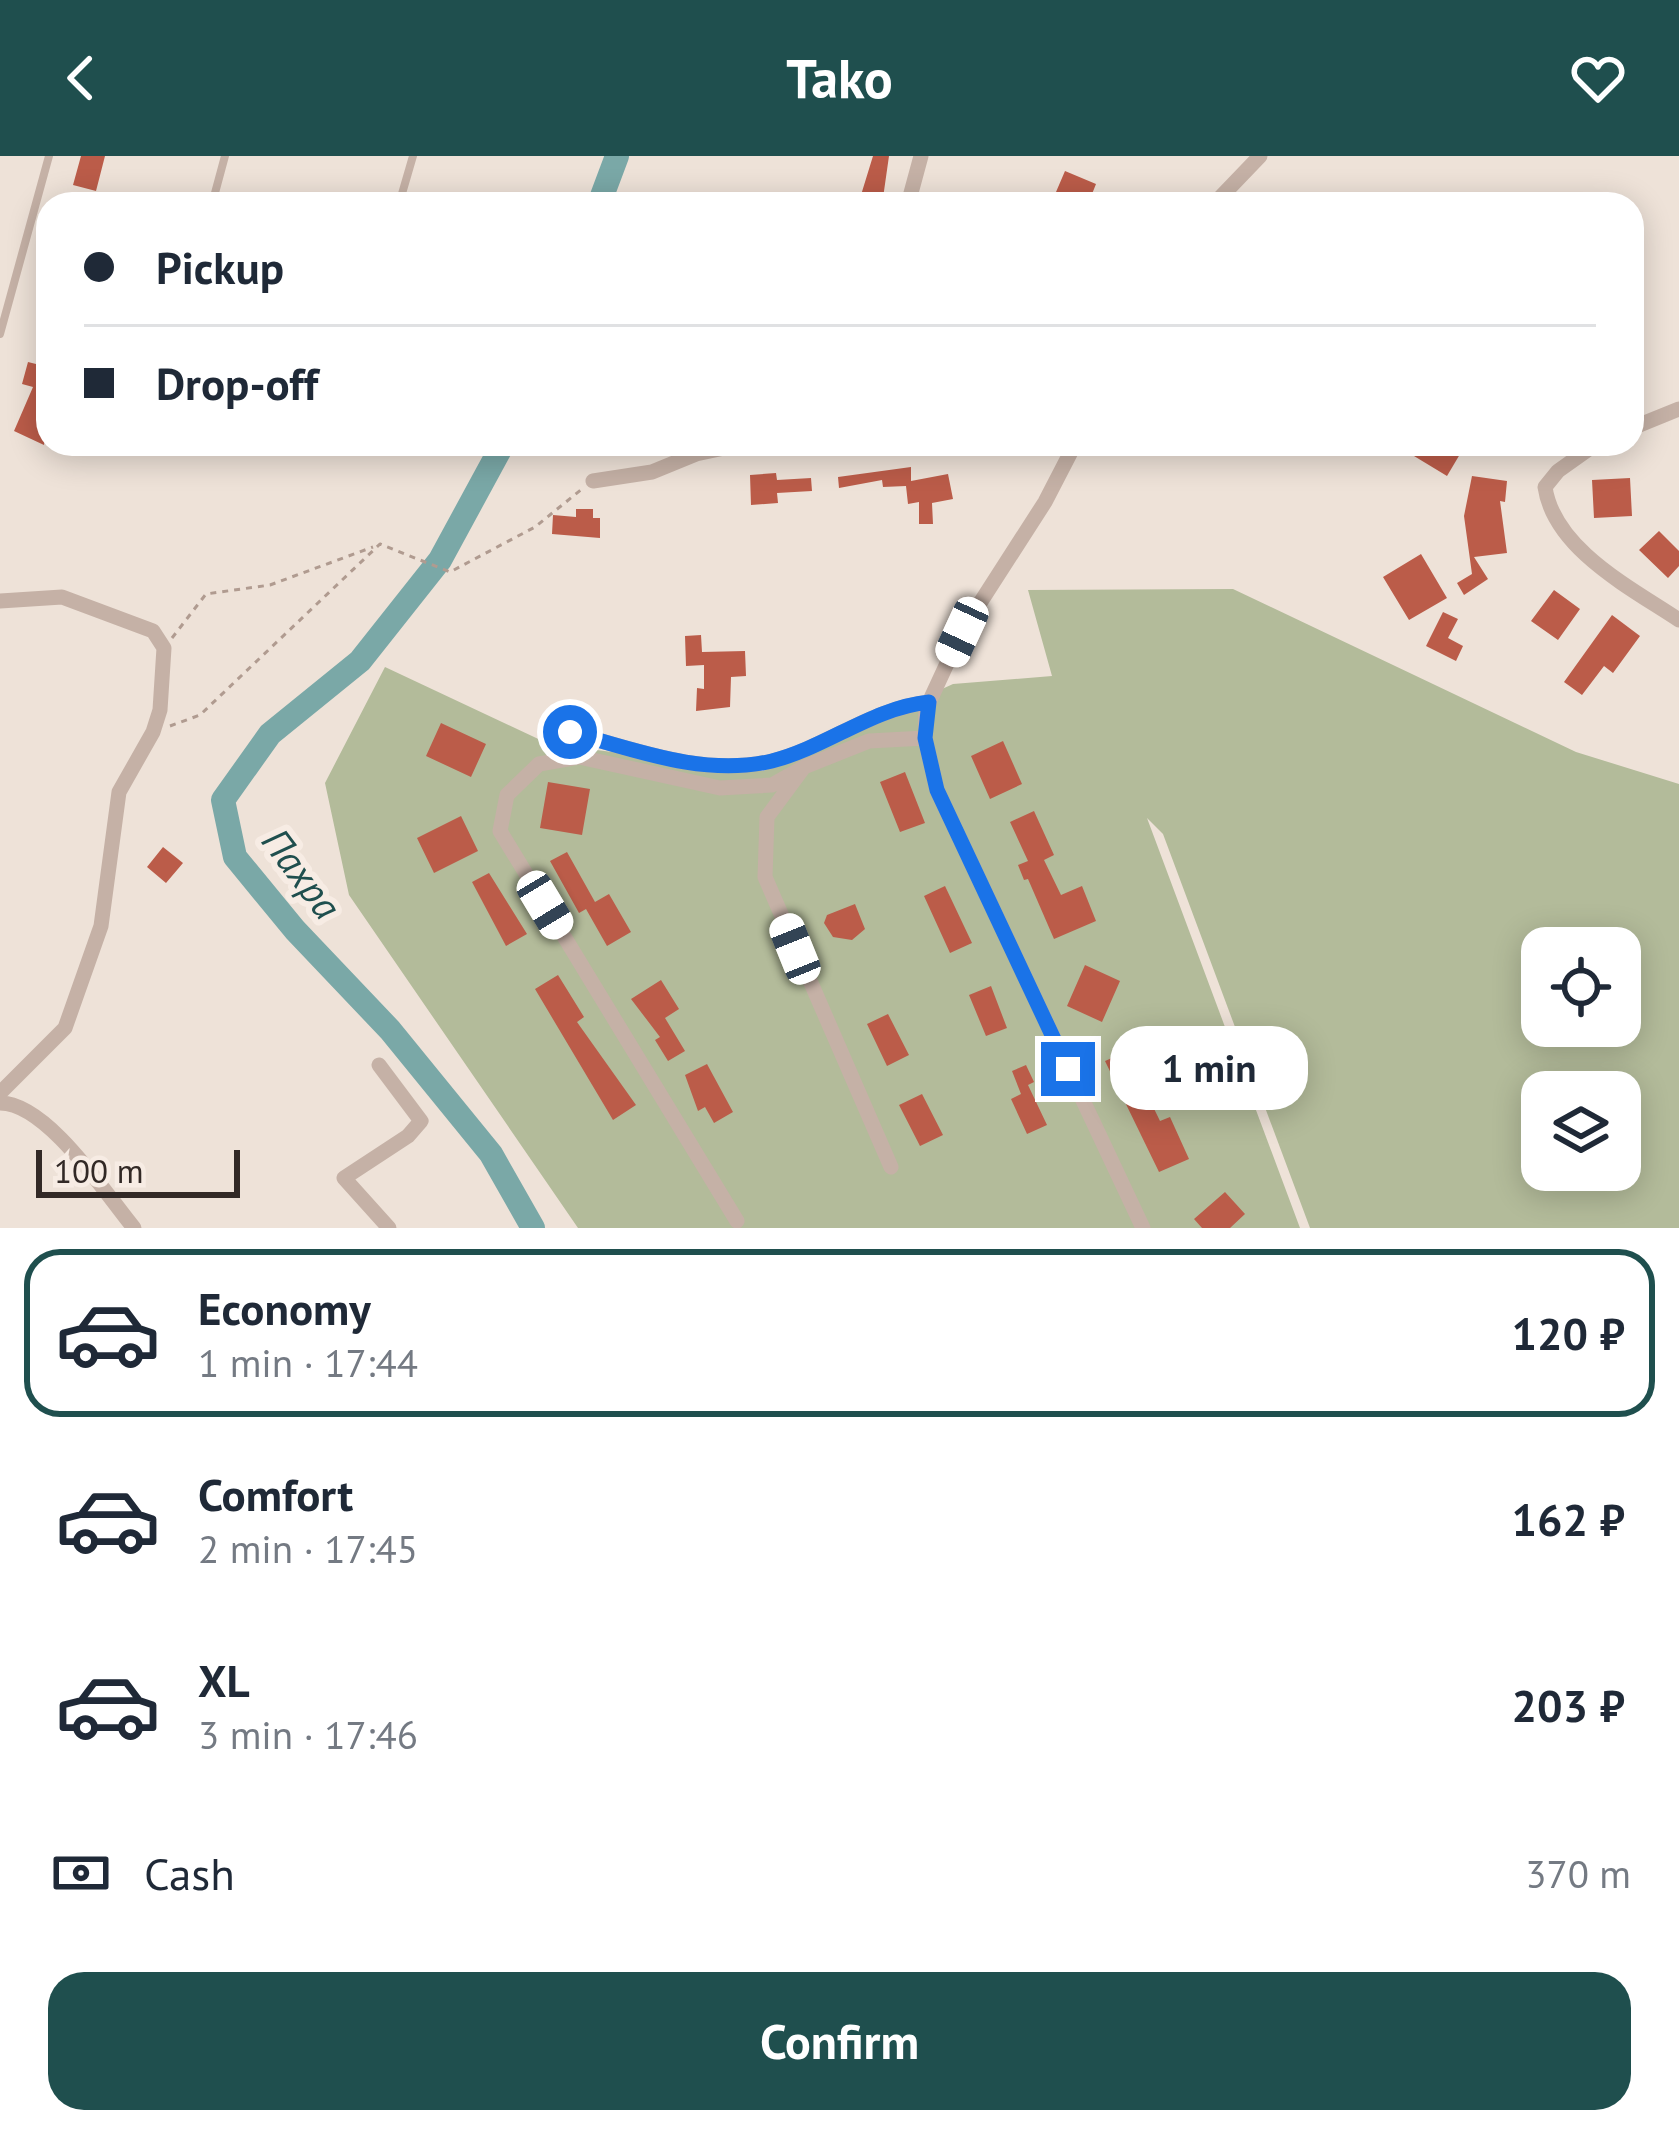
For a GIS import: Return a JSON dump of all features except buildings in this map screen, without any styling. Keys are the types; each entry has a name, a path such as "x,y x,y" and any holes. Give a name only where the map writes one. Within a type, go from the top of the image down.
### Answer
{"street":[{"path":"912,192 922,156"},
{"path":"1226,192 1260,156"},
{"path":"1644,423 1679,409"},
{"path":"592,481 652,472 691,456"},
{"path":"1069,456 1046,502 962,632 929,702 925,738 937,790 1143,1228"},
{"path":"1579,456 1545,487 1555,520 1572,541 1679,620"},
{"path":"0,602 62,597 153,631 164,648 153,732 119,792 101,926 65,1028 0,1093"},
{"path":"570,732 671,760 722,766 773,760 900,705 929,702"},
{"path":"736,1221 500,831 507,795 539,764 579,757 720,788 772,785 804,766 869,741 925,738"},
{"path":"804,766 767,817 765,877 891,1167"},
{"path":"379,1065 421,1121 408,1136 344,1178 389,1228"},
{"path":"0,1103 8,1102 42,1119 134,1228"}],"lane":[{"path":"39,192 49,156"},
{"path":"215,192 225,156"},
{"path":"402,192 412,156"},
{"path":"0,334 36,203"},
{"path":"0,285 12,289"}],"path":[{"path":"164,648 206,594 270,585 380,544 450,572 535,526 592,481"},
{"path":"153,732 200,715 380,544"}],"green space":[{"path":"1233,589 1576,752 1679,784 1679,1228 1310,1228 1163,834 1147,818 1300,1228 578,1228 349,895 325,783 385,667 549,744 763,771 953,684 1052,676 1028,590"}],"waterway":[{"name":"Пахра","path":"604,192 617,156"},
{"name":"Пахра","path":"496,456 440,560 360,661 270,734 223,800 235,857 295,930 390,1030 491,1154 533,1228"}],"route":[{"path":"570,732 671,760 722,766 773,760 900,705 929,702 925,738 937,790 1068,1069"}]}
